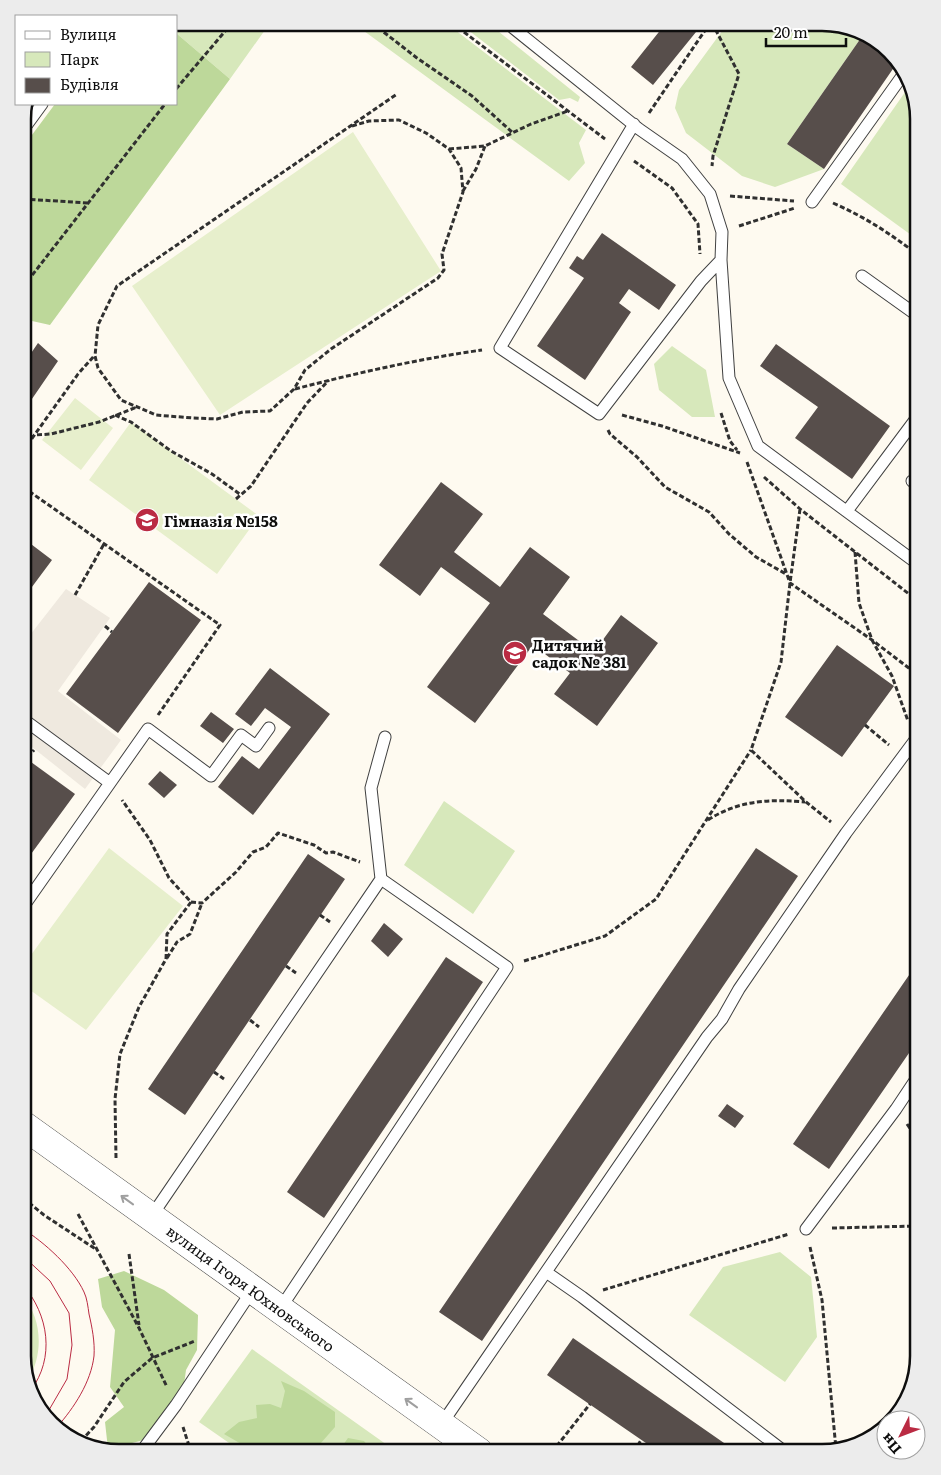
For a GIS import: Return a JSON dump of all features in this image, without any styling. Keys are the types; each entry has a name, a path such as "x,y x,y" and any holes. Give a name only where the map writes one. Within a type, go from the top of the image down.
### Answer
{"street":[{"name":"вулиця Ігоря Юхновського","path":"31,1131 468,1444"}],"lane":[{"path":"516,31 682,159 710,194 722,232 721,260 729,378 758,446 910,558"},
{"path":"814,199 900,79"},
{"path":"31,119 41,105"},
{"path":"637,126 500,348 601,412 701,281 721,260"},
{"path":"862,276 910,310"},
{"path":"847,511 910,427"},
{"path":"31,725 110,783"},
{"path":"31,896 148,729 211,776 241,735 256,746 269,728"},
{"path":"151,1217 381,874 371,788 385,736"},
{"path":"442,1426 707,1037 722,1019 739,989 846,833 910,748"},
{"path":"903,757 910,755"},
{"path":"280,1309 507,967 381,874"},
{"path":"806,1229 910,1088"},
{"path":"546,1272 582,1297 775,1444"},
{"path":"147,1444 253,1289"}],"path":[{"path":"178,87 224,31"},
{"path":"382,31 472,96 512,132"},
{"path":"463,31 620,151"},
{"path":"637,126 705,31"},
{"path":"715,31 739,74 713,156 710,194 814,199 857,213 886,230 910,249"},
{"path":"396,94 117,286 98,325 95,356 98,368 121,400 156,415 217,419 243,412 270,411 294,389 305,370 331,349 438,278 444,270 442,254 463,192 476,170 485,146"},
{"path":"31,277 164,105"},
{"path":"449,149 485,146 531,124 569,111"},
{"path":"352,126 369,121 399,120 426,132 449,149 461,168 463,192"},
{"path":"31,199 89,203"},
{"path":"722,232 814,199"},
{"path":"294,389 368,370 500,348"},
{"path":"31,440 78,374 95,356"},
{"path":"236,499 251,486 307,403 330,380"},
{"path":"31,437 51,434 99,422 137,407"},
{"path":"601,412 662,426 741,454"},
{"path":"601,412 610,434 637,457 666,487 709,512 729,534 756,557 786,574"},
{"path":"116,416 131,422 171,451 212,474 241,495"},
{"path":"754,468 747,462 790,582 910,669"},
{"path":"760,474 800,510 910,595"},
{"path":"31,493 220,625 148,729"},
{"path":"507,967 605,936 656,899 751,750 781,662 800,510"},
{"path":"75,595 104,544"},
{"path":"855,552 859,604 872,640 892,676 910,721"},
{"path":"105,626 112,632"},
{"path":"865,725 903,757"},
{"path":"31,753 34,749"},
{"path":"751,750 806,802 846,833"},
{"path":"110,783 150,840 169,878 191,902 202,903"},
{"path":"705,822 722,811 751,802 787,800 806,802"},
{"path":"116,1164 115,1099 120,1054 139,1007 177,942 190,934 202,903 236,872 253,852 266,847 278,834 314,845 326,853 333,852 381,874"},
{"path":"166,959 166,934 191,902"},
{"path":"31,1205 99,1252"},
{"path":"78,1214 140,1328 152,1358 176,1404"},
{"path":"582,1297 806,1229 910,1226"},
{"path":"806,1229 822,1300 835,1443"},
{"path":"129,1254 140,1328"},
{"path":"84,1437 94,1427 124,1382 152,1358 224,1330"},
{"path":"558,1444 590,1404"},
{"path":"639,1444 641,1440"}],"green space":[{"path":"178,31 264,31 230,79 178,35"},
{"path":"364,31 456,31 586,130 579,143 585,163 569,181"},
{"path":"469,31 498,31 580,97 578,102 570,98 559,100"},
{"path":"722,31 828,31 860,40 787,144 824,169 775,187 742,176 686,133 675,108 679,90"},
{"path":"178,35 230,79 50,325 31,321 31,136 54,105 178,105"},
{"path":"905,92 910,119 910,234 841,184"},
{"path":"353,132 441,271 220,415 132,286"},
{"path":"672,346 706,370 715,417 692,417 659,390 654,364"},
{"path":"75,398 113,428 81,470 42,440"},
{"path":"131,422 259,516 217,574 89,480"},
{"path":"444,801 515,851 473,914 404,865"},
{"path":"109,848 183,906 86,1030 31,991 31,955"},
{"path":"780,1252 811,1277 817,1337 785,1382 689,1315 723,1267"},
{"path":"124,1271 164,1290 198,1315 197,1350 186,1370 182,1399 168,1426 140,1441 128,1444 107,1443 105,1422 124,1407 110,1387 115,1330 102,1307 98,1279"},
{"path":"31,1309 39,1337 37,1359 33,1370 31,1356"},
{"path":"252,1349 386,1444 231,1444 199,1422"},
{"path":"281,1381 304,1391 335,1412 335,1427 320,1444 241,1444 224,1434 239,1422 257,1418 256,1405 270,1404 281,1408 285,1391"},
{"path":"348,1438 364,1441 366,1444 344,1444"}],"shaded area":[{"path":"66,589 110,618 58,691 121,740 85,789 31,746 31,634"}],"building":[{"path":"660,31 696,32 653,85 631,67"},
{"path":"860,40 880,53 894,68 824,169 787,144"},
{"path":"602,233 676,285 659,310 629,289 619,303 631,312 585,380 537,346 584,278 569,268 577,256 583,260"},
{"path":"38,343 58,361 31,400 31,353"},
{"path":"776,344 890,426 852,479 795,438 818,407 760,366"},
{"name":"Дитячий садок № 381","path":"441,482 483,514 454,552 500,587 530,547 570,577 543,614 594,652 621,615 658,643 597,726 554,694 570,673 533,645 475,723 427,687 490,603 441,567 420,596 379,565"},
{"path":"31,544 52,560 31,588"},
{"path":"149,582 201,620 118,733 66,694"},
{"path":"837,645 894,686 842,757 785,717"},
{"path":"270,668 330,714 253,815 218,787 242,756 259,769 291,727 265,708 251,726 235,714"},
{"path":"211,712 234,729 223,743 200,726"},
{"path":"31,762 75,794 31,854"},
{"path":"160,771 177,785 164,798 148,784"},
{"path":"756,848 798,876 482,1341 439,1312"},
{"path":"308,854 345,879 185,1115 148,1089"},
{"path":"384,923 403,939 388,957 371,941"},
{"path":"446,957 483,982 324,1218 287,1192"},
{"path":"910,974 910,1052 829,1169 793,1144"},
{"path":"727,1104 744,1116 735,1128 718,1116"},
{"path":"573,1338 725,1444 647,1444 547,1375"}],"tram line":[{"path":"31,1235 57,1256 79,1283 86,1297 92,1329 94,1345 92,1366 85,1385 70,1412 61,1422"},
{"path":"31,1263 50,1281 69,1313 72,1345 67,1379 49,1409"},
{"path":"31,1296 39,1310 46,1337 44,1364 36,1383"}],"place":[{"name":"Гімназія №158","path":"147,520"},
{"name":"Дитячий садок № 381","path":"515,653"}]}
